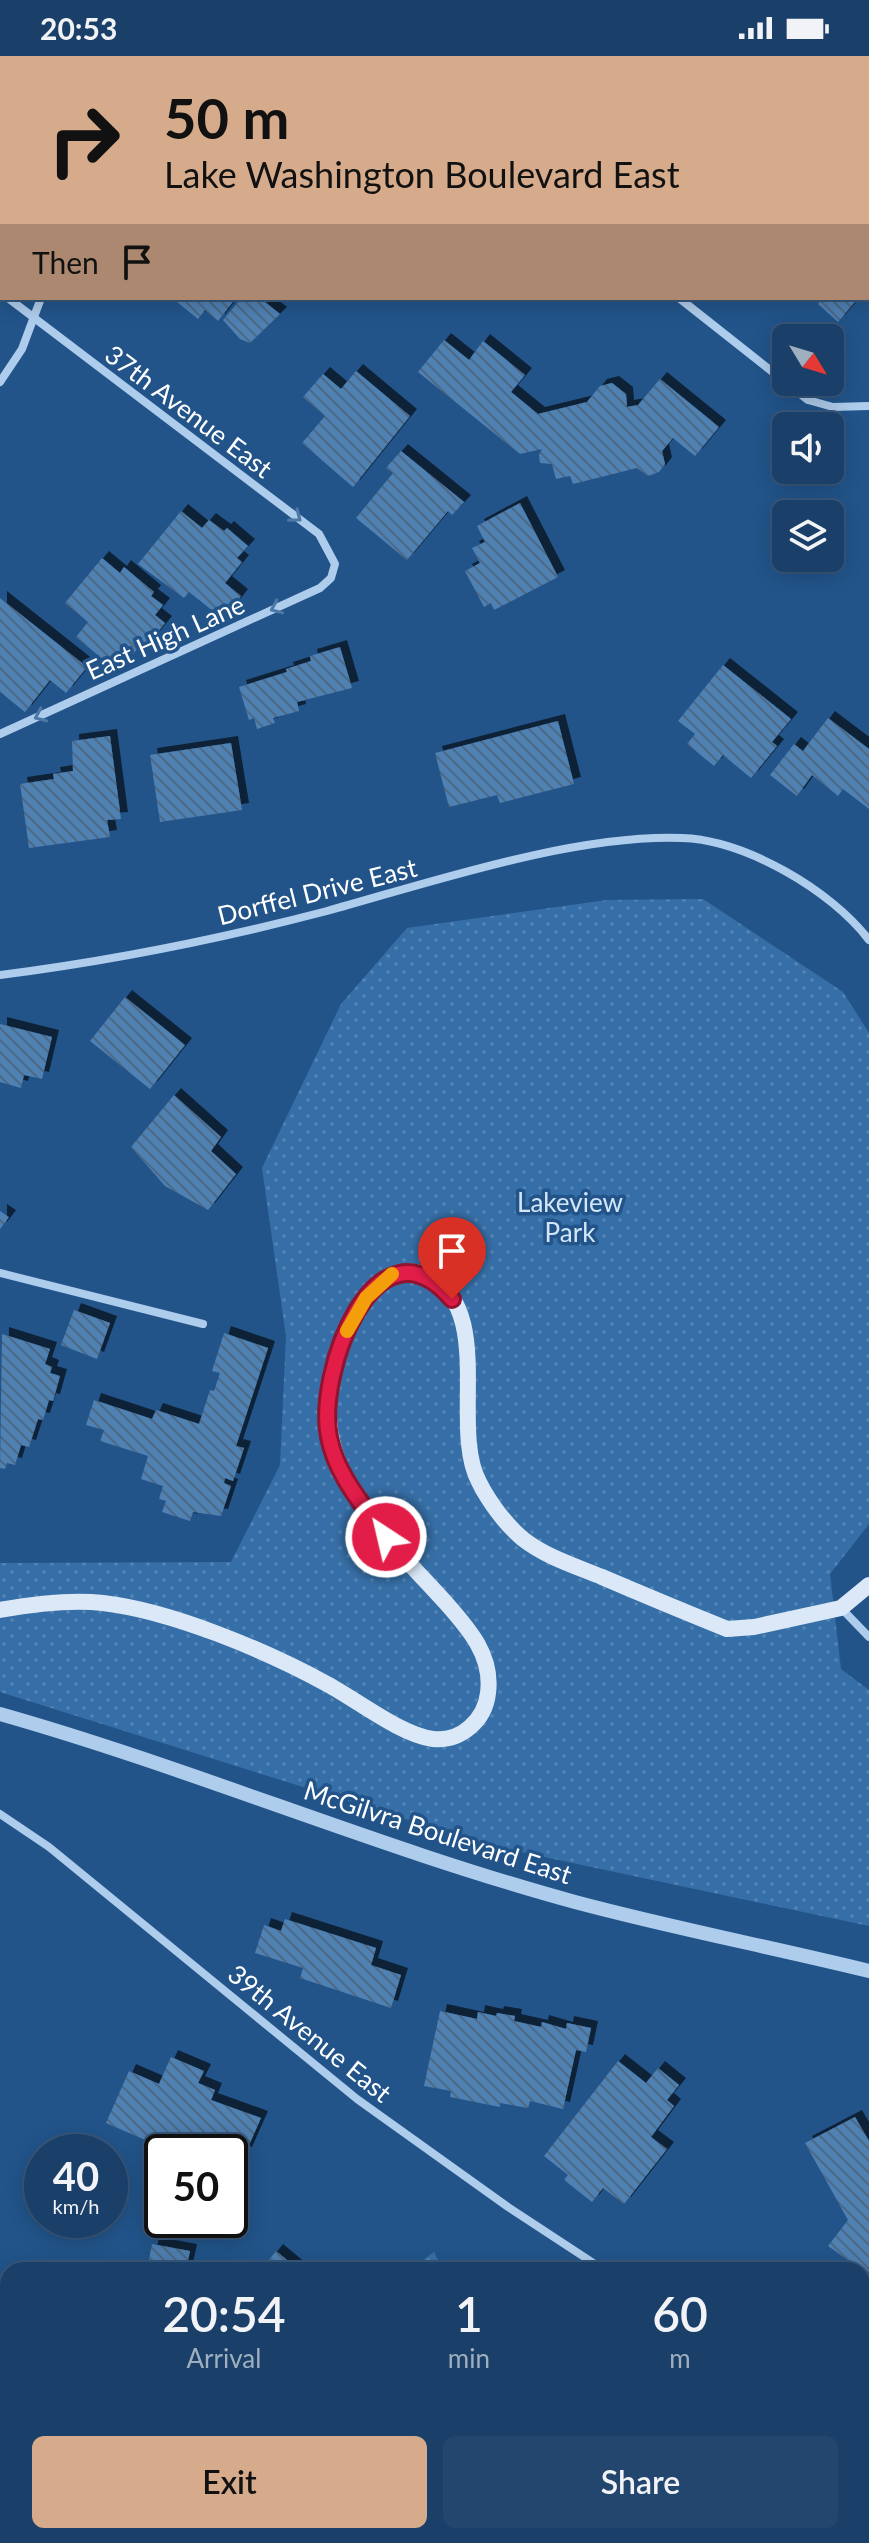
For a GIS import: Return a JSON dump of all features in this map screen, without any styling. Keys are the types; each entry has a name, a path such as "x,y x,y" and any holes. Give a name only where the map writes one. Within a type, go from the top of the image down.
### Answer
{"main road":[{"path":"0,1610 37,1604 101,1603 158,1614 304,1671 410,1732 430,1739 448,1739 466,1732 488,1699 489,1674 485,1655 453,1611 386,1537 334,1458 328,1433 332,1375 355,1314 378,1283 393,1273 409,1271 438,1283 461,1316 466,1341 469,1450 477,1480 500,1514 523,1538 556,1559 727,1629 754,1627 841,1608 869,1585"}],"street":[{"name":"37th Avenue East","path":"10,300 319,534 335,564"},
{"path":"0,382 22,349 40,300"},
{"path":"682,300 808,400 833,407 869,406"},
{"name":"East High Lane","path":"0,734 320,588 331,578 335,564"},
{"name":"Dorffel Drive East","path":"0,975 166,948 558,852 642,840 683,838 726,844 760,858 815,892 869,940"},
{"path":"0,1273 203,1324"},
{"path":"841,1608 869,1637"},
{"name":"McGilvra Boulevard East","path":"0,1714 81,1737 434,1858 574,1901 869,1971"},
{"name":"39th Avenue East","path":"0,1814 49,1847 357,2099 508,2207 592,2262"}],"green space":[{"name":"Lakeview Park","path":"703,899 843,992 869,1033 869,1524 830,1574 841,1669 869,1690 869,1926 488,1845 0,1692 0,1563 231,1562 280,1465 286,1336 262,1168 341,1004 407,928 607,900"},
{"path":"434,2252 439,2262 421,2262"}],"building":[{"path":"174,300 234,300 218,321 205,310 198,319"},
{"path":"262,300 280,314 250,343 240,339 223,320 239,301"},
{"path":"821,300 856,300 838,322 818,304"},
{"path":"444,340 469,360 483,341 525,375 511,392 538,414 587,402 600,386 612,383 626,394 627,407 638,405 660,379 719,427 695,456 673,438 662,451 665,464 659,472 648,476 637,468 573,484 570,476 556,479 552,464 540,463 542,449 520,454 418,372"},
{"path":"356,371 410,416 353,487 302,443 325,416 303,397 323,374 341,389"},
{"path":"401,451 464,502 452,515 448,511 407,560 356,518 393,473 386,468"},
{"path":"520,503 558,577 494,610 491,603 484,607 465,571 480,563 472,548 485,542 477,526"},
{"path":"181,511 202,528 209,520 224,531 227,528 248,546 237,558 242,562 225,583 241,596 223,619 189,592 184,598 138,564"},
{"path":"102,558 120,573 124,567 154,592 151,596 163,605 155,615 165,623 143,650 139,647 133,654 122,655 112,667 76,637 88,622 65,603"},
{"path":"0,598 87,667 66,693 50,680 25,712 0,692"},
{"path":"340,647 352,688 297,702 299,711 273,718 275,723 257,729 254,718 249,720 239,687 287,672 286,669 311,661 310,656"},
{"path":"723,665 791,719 772,742 777,746 751,778 723,755 714,766 687,744 695,734 678,721"},
{"path":"828,718 869,749 869,809 843,789 838,796 812,775 797,796 770,775 794,744 803,751"},
{"path":"558,721 574,784 500,803 497,795 449,807 435,753"},
{"path":"110,736 121,819 107,820 110,837 29,848 20,784 54,779 53,774 73,771 72,741"},
{"path":"231,743 242,810 160,822 150,755"},
{"path":"125,997 185,1045 150,1089 90,1041"},
{"path":"0,1024 52,1037 42,1079 24,1075 21,1088 0,1082"},
{"path":"174,1095 221,1137 211,1151 236,1174 208,1210 165,1186 131,1147"},
{"path":"0,1211 9,1217 0,1229"},
{"path":"74,1310 110,1323 97,1359 61,1345"},
{"path":"224,1333 268,1348 236,1446 244,1448 233,1481 225,1478 224,1483 231,1486 221,1516 193,1512 190,1521 162,1512 166,1501 159,1499 163,1486 141,1479 148,1456 100,1441 104,1430 86,1425 94,1400 152,1419 156,1410 199,1424 210,1390 214,1391 220,1373 212,1371"},
{"path":"2,1334 50,1349 45,1364 52,1367 50,1373 60,1376 53,1401 49,1400 43,1420 38,1419 29,1447 21,1445 15,1465 7,1463 5,1469 0,1468"},
{"path":"285,1919 376,1948 371,1965 401,1975 391,2008 300,1978 303,1968 255,1953 264,1925 281,1931"},
{"path":"440,2011 477,2019 478,2012 496,2016 497,2013 515,2016 514,2021 541,2027 542,2022 566,2029 567,2023 591,2028 586,2052 576,2050 563,2109 530,2101 528,2108 500,2103 500,2107 450,2097 451,2091 424,2086"},
{"path":"171,2057 204,2071 198,2083 215,2090 211,2100 261,2118 248,2147 248,2134 144,2134 144,2139 106,2123 129,2071 159,2084"},
{"path":"618,2061 646,2083 658,2068 679,2085 667,2100 674,2106 651,2137 667,2149 624,2204 603,2188 592,2202 564,2180 568,2175 544,2156"},
{"path":"855,2117 869,2141 869,2262 851,2262 828,2246 848,2220 805,2143"},
{"path":"152,2244 190,2251 188,2262 149,2262"},
{"path":"276,2251 289,2262 267,2262"}],"slow traffic":[{"path":"347,1331 366,1298 378,1283 392,1274"}],"route":[{"path":"386,1537 334,1458 328,1433 328,1400 337,1355 355,1314 378,1283 393,1273 409,1271 424,1274 438,1283 452,1299"}]}
